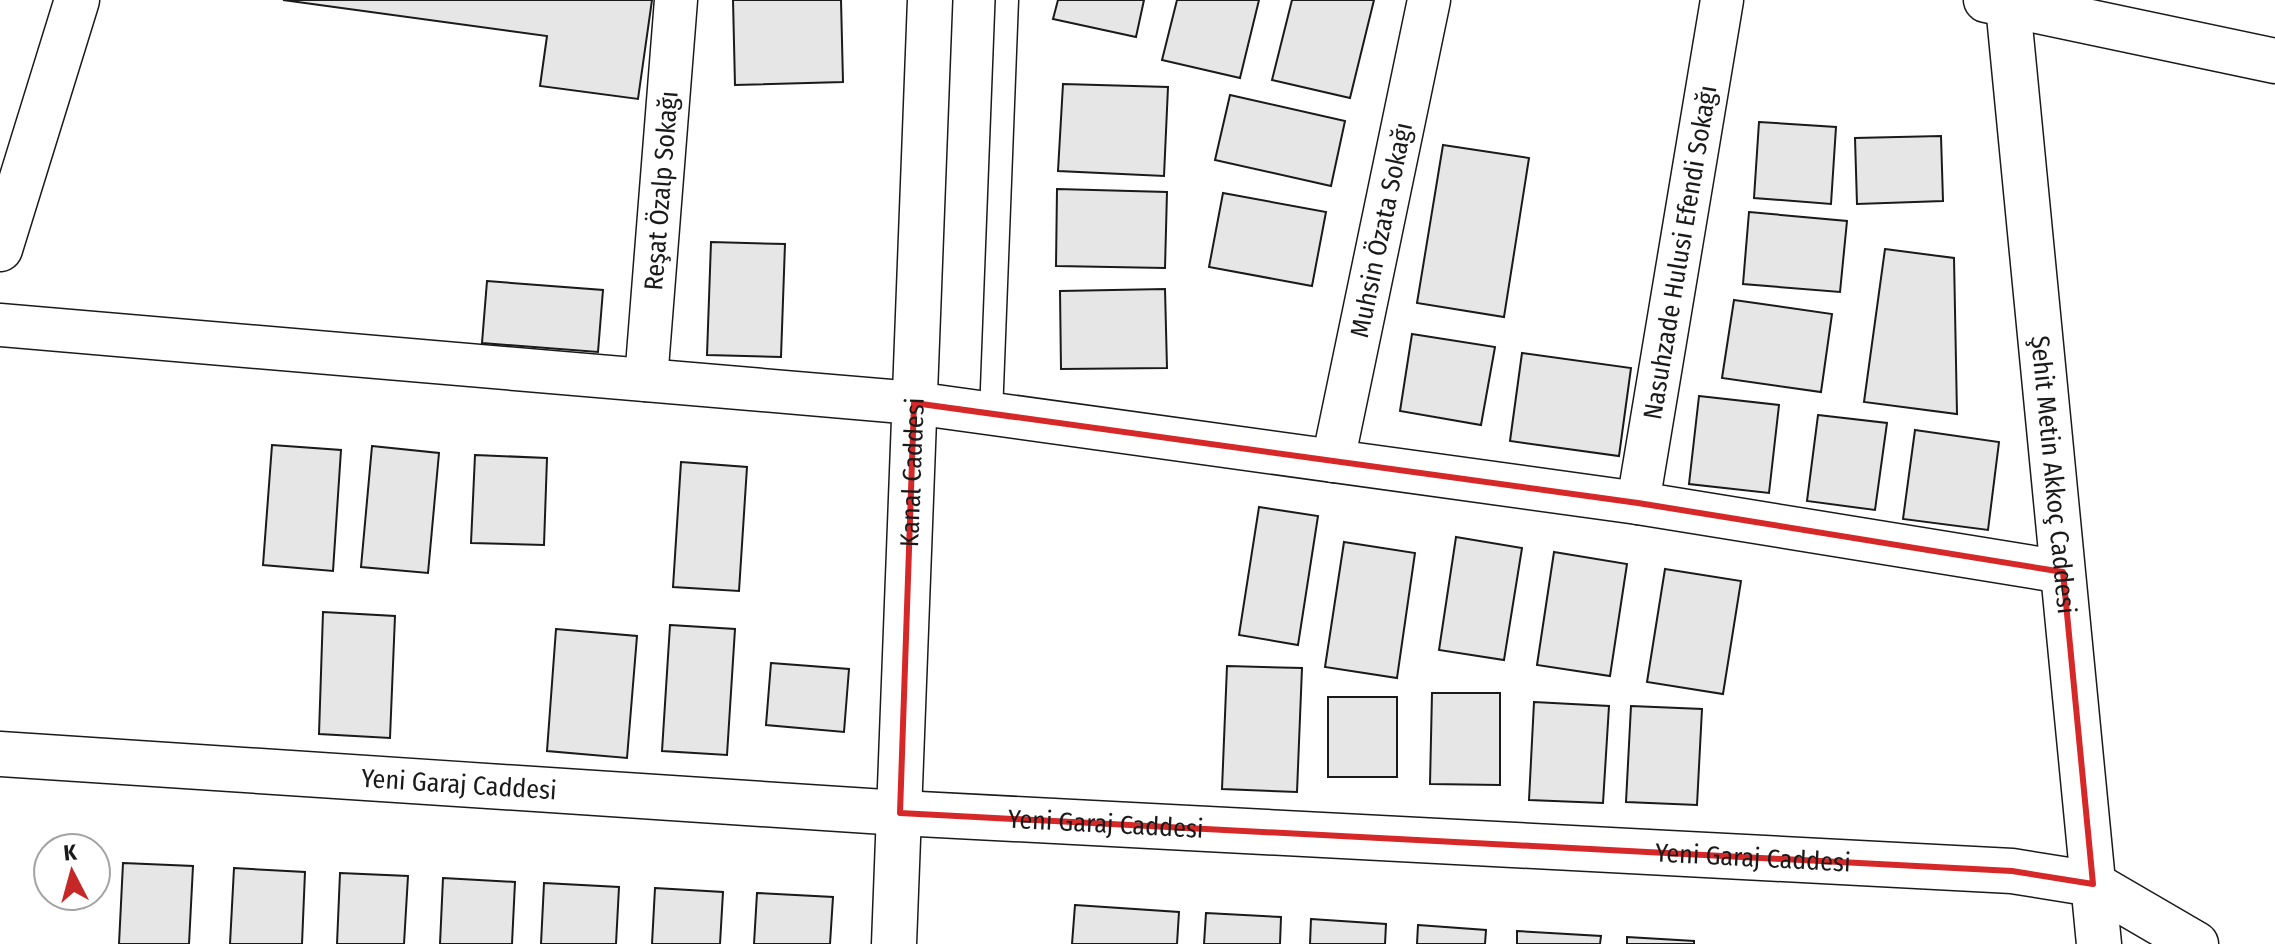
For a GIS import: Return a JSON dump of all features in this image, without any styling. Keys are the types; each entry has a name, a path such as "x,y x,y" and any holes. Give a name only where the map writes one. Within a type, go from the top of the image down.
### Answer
{"street":[{"path":"0,249 77,0"},
{"name":"Reşat Özalp Sokağı","path":"646,380 676,0"},
{"name":"Kanal Caddesi","path":"894,944 930,0"},
{"name":"Muhsin Özata Sokağı","path":"1333,461 1429,0"},
{"name":"Nasuhzade Hulusi Efendi Sokağı","path":"1638,503 1722,0"},
{"path":"1997,2 2275,61"},
{"name":"Şehit Metin Akkoç Caddesi","path":"1997,2 2063,572 2099,944"},
{"path":"0,325 914,403 1638,503 2063,572"},
{"name":"Yeni Garaj Caddesi","path":"0,754 900,813 1996,870 2093,884 2196,944"}],"lane":[{"path":"991,414 1007,0"}],"highlighted area":[{"path":"914,403 1638,503 2063,572 2093,884 2012,871 900,813"}],"building":[{"path":"283,0 652,0 638,99 540,86 547,36"},
{"path":"733,0 841,0 843,82 735,85"},
{"path":"1058,0 1144,0 1136,37 1053,19"},
{"path":"1177,0 1259,0 1240,78 1162,60"},
{"path":"1292,0 1374,0 1350,98 1272,80"},
{"path":"1063,84 1168,87 1164,176 1058,171"},
{"path":"1230,95 1345,121 1331,186 1215,160"},
{"path":"1759,122 1836,127 1831,204 1754,198"},
{"path":"1941,136 1943,201 1857,204 1855,138"},
{"path":"1443,145 1529,158 1504,317 1417,303"},
{"path":"1057,189 1167,192 1165,268 1056,266"},
{"path":"1223,193 1326,212 1312,286 1209,267"},
{"path":"1749,212 1847,221 1840,292 1743,284"},
{"path":"711,242 785,244 781,357 707,355"},
{"path":"1885,249 1954,258 1957,414 1864,402"},
{"path":"487,281 603,290 598,352 482,343"},
{"path":"1165,289 1167,368 1061,369 1060,291"},
{"path":"1734,300 1832,314 1821,392 1722,378"},
{"path":"1412,334 1495,347 1481,425 1400,411"},
{"path":"1522,353 1631,368 1619,456 1510,441"},
{"path":"1699,396 1779,405 1769,493 1689,484"},
{"path":"1818,415 1887,423 1875,510 1807,501"},
{"path":"1915,430 1999,442 1988,530 1903,519"},
{"path":"272,445 341,450 333,571 263,565"},
{"path":"372,446 439,453 428,573 361,567"},
{"path":"475,455 547,458 544,545 471,543"},
{"path":"681,462 747,467 739,591 673,587"},
{"path":"1259,507 1318,516 1298,645 1239,635"},
{"path":"1456,537 1522,548 1504,660 1439,650"},
{"path":"1344,542 1415,553 1397,678 1325,667"},
{"path":"1554,552 1627,564 1610,676 1537,665"},
{"path":"1665,569 1741,581 1723,694 1647,682"},
{"path":"323,612 395,616 390,738 319,734"},
{"path":"670,625 735,629 727,755 662,751"},
{"path":"556,629 637,636 627,758 547,751"},
{"path":"771,663 849,669 844,732 766,725"},
{"path":"1227,666 1302,668 1297,792 1222,789"},
{"path":"1432,693 1500,693 1500,785 1430,784"},
{"path":"1328,697 1397,697 1397,777 1328,777"},
{"path":"1534,702 1609,706 1603,803 1529,800"},
{"path":"1631,706 1702,709 1697,805 1626,802"},
{"path":"123,863 193,866 189,944 119,944"},
{"path":"234,868 305,872 302,944 230,944"},
{"path":"340,873 408,876 404,944 337,944"},
{"path":"443,878 515,882 512,944 440,944"},
{"path":"544,883 619,887 616,944 541,944"},
{"path":"655,888 723,892 720,944 652,944"},
{"path":"757,893 833,897 830,944 754,944"},
{"path":"1075,905 1179,912 1177,944 1072,944"},
{"path":"1206,913 1281,917 1280,944 1204,944"},
{"path":"1311,919 1386,924 1385,944 1310,944"},
{"path":"1418,925 1486,930 1485,944 1417,944"},
{"path":"1517,931 1601,936 1600,944 1517,944"},
{"path":"1627,937 1694,941 1694,944 1627,944"}]}
